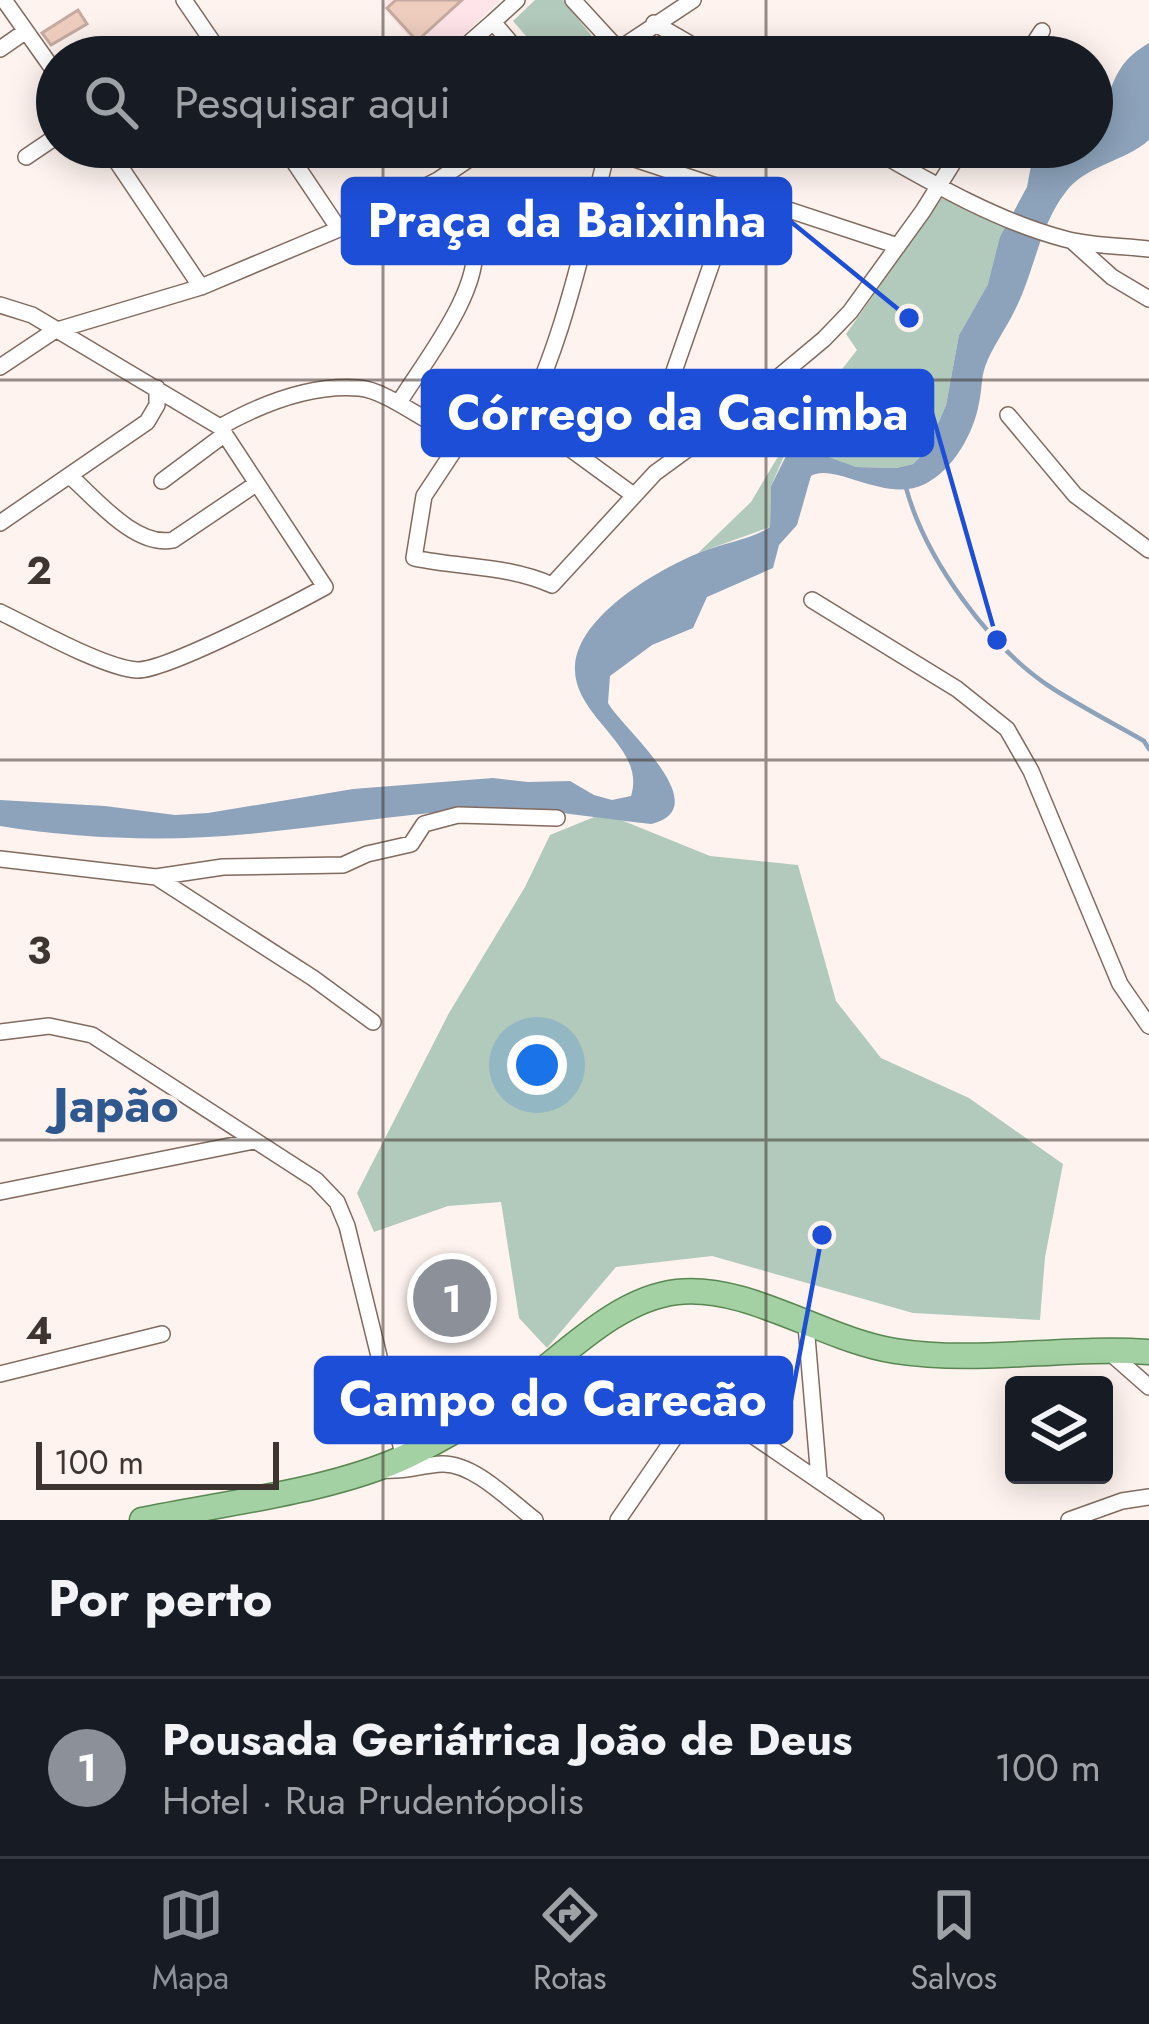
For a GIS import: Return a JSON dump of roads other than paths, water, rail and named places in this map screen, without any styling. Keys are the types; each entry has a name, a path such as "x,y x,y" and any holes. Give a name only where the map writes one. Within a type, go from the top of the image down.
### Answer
{"main road":[{"path":"142,1520 374,1469 404,1458 493,1406 623,1312 650,1298 678,1292 748,1302 857,1342 932,1356 1106,1349 1149,1352"}],"street":[{"path":"4,0 36,45"},
{"path":"184,0 209,36"},
{"path":"477,36 517,0"},
{"path":"573,0 599,36"},
{"path":"636,36 693,0"},
{"path":"493,22 505,36"},
{"path":"654,23 677,36"},
{"path":"0,49 26,31"},
{"path":"1039,36 1042,31"},
{"path":"26,157 36,150"},
{"path":"121,168 201,287"},
{"path":"298,168 339,229"},
{"path":"0,367 54,331 201,287 339,229 456,168"},
{"path":"162,481 222,431 285,397 318,390 364,388 400,401 460,440 498,443 524,415 552,350 599,168"},
{"path":"660,168 898,246"},
{"path":"905,168 1065,239 1149,249"},
{"path":"460,440 424,496 414,557 452,566 508,569 552,585 632,494 850,313 949,168"},
{"path":"400,401 475,269 469,229 438,180"},
{"path":"665,397 736,194"},
{"path":"1065,239 1112,277 1149,299"},
{"path":"0,305 32,315 222,431 325,587 148,670 111,663 0,612"},
{"path":"0,523 147,422 157,405 158,388"},
{"path":"524,415 632,494"},
{"path":"1008,415 1075,495 1149,550"},
{"path":"71,477 117,518 160,542 172,540 256,484"},
{"path":"812,600 957,689 1007,729 1031,771 1120,984 1149,1027"},
{"path":"0,859 155,877 223,867 344,865 367,854 411,844 424,824 458,815 557,818"},
{"path":"155,877 373,1022"},
{"path":"0,1032 50,1026 92,1035 316,1180 343,1214 404,1458"},
{"path":"0,1192 254,1141"},
{"path":"806,1325 819,1479"},
{"path":"0,1374 162,1334"},
{"path":"1106,1349 1149,1387"},
{"path":"618,1520 691,1415 703,1410 724,1413 876,1520"},
{"path":"374,1469 402,1472 441,1464 462,1468 535,1520"},
{"path":"1076,1519 1149,1497"}],"water":[{"path":"1149,43 1149,140 1113,161 1113,84 1128,59"},
{"path":"1031,168 1099,168 1073,184 1056,206 1022,296 988,360 972,426 953,460 935,478 910,489 878,487 833,474 811,476 797,525 779,545 773,568 707,597 693,628 652,645 610,676 608,703 671,785 675,802 669,815 651,824 536,811 467,810 186,838 61,834 0,826 0,800 175,815 353,789 493,778 570,781 612,800 631,796 629,762 577,684 575,666 590,629 623,596 664,570 770,527 771,486 789,450 809,450 856,467 896,468 913,464 926,451 946,405 959,335 988,284 1000,237 1027,187"}],"waterway":[{"path":"905,484 927,542 944,571 1007,651 1066,697 1144,741 1149,749"}],"place":[{"name":"Praça da Baixinha","path":"909,318"},
{"name":"Córrego da Cacimba","path":"997,640"},
{"name":"Campo do Carecão","path":"822,1235"},
{"name":"Pousada Geriátrica João de Deus","path":"452,1298"}],"district":[{"name":"Japão","path":"116,1105"}]}
